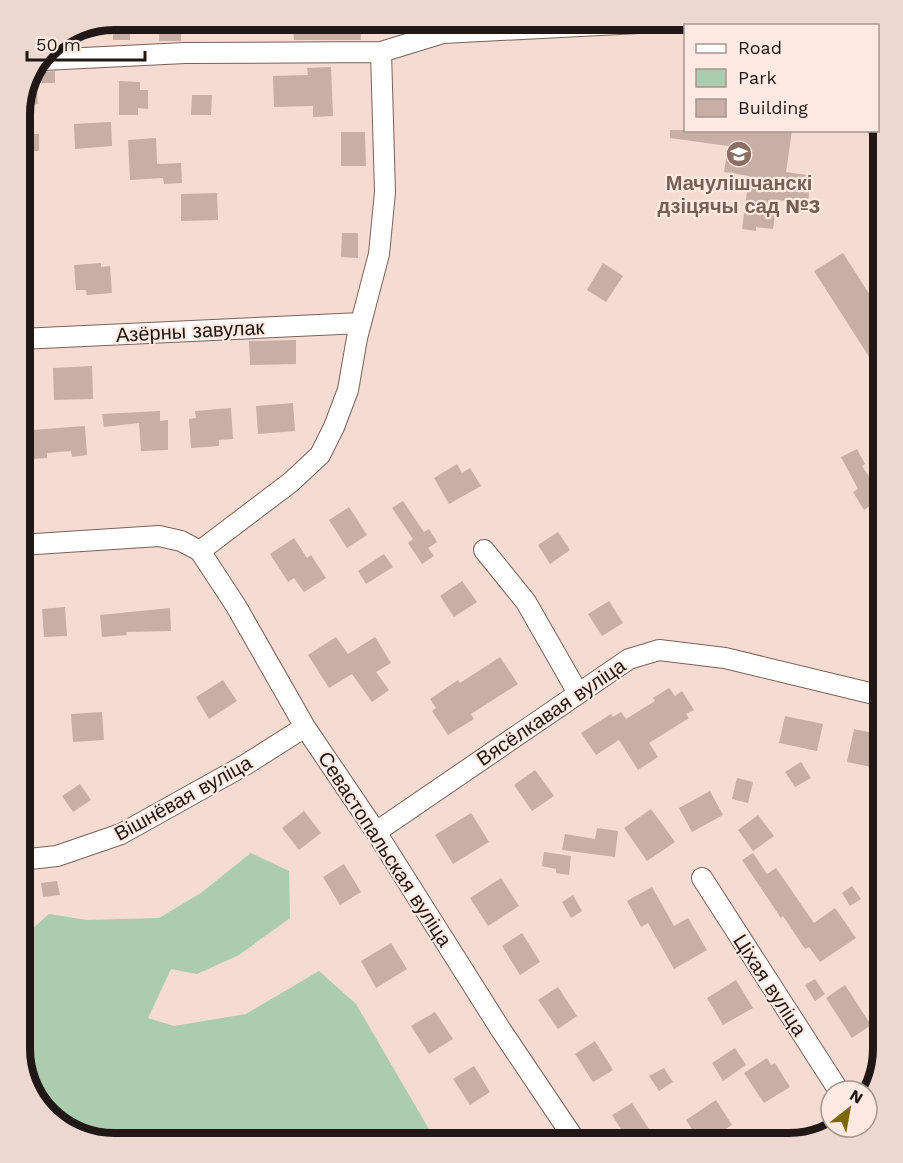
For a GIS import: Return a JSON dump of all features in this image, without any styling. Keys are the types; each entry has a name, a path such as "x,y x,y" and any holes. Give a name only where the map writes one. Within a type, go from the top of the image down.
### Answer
{"street":[{"path":"50,60 184,53 381,52 443,33 502,30"},
{"path":"30,544 159,536 181,541 200,551 291,482 320,454 334,427 348,390 361,323 379,254 385,192 381,52"},
{"name":"Азёрны завулак","path":"30,339 361,323"},
{"path":"484,550 526,602 578,693"},
{"name":"Севастопальская вуліца","path":"200,551 236,606 305,727 376,832 501,1030 570,1133"},
{"name":"Вясёлкавая вуліца","path":"376,832 628,659 659,650 725,658 873,694"},
{"name":"Вішнёвая вуліца","path":"30,859 57,856 121,834 245,765 305,727"},
{"name":"Ціхая вуліца","path":"702,878 831,1079"}],"green space":[{"path":"251,853 289,871 290,918 239,955 197,974 171,969 148,1018 174,1026 246,1014 319,971 356,1004 431,1133 114,1133 82,1127 72,1122 51,1104 36,1081 31,1060 30,931 49,914 87,920 159,918 201,893"}],"building":[{"path":"113,30 130,30 130,40 113,40"},
{"path":"160,30 182,30 181,41 159,41"},
{"path":"293,30 360,30 361,40 294,40"},
{"path":"331,67 333,116 313,117 313,106 274,107 273,76 308,75 307,68"},
{"path":"55,71 55,83 42,83 42,72"},
{"path":"119,81 140,82 140,90 148,90 148,109 138,108 138,115 119,115"},
{"path":"37,83 38,104 31,104"},
{"path":"192,95 212,95 211,115 191,115"},
{"path":"111,122 112,146 75,149 74,124"},
{"path":"670,130 792,132 786,172 807,175 805,189 809,190 808,204 777,200 773,229 756,227 756,231 742,229 749,176 724,172 728,146 670,138"},
{"path":"341,132 365,132 366,166 341,166"},
{"path":"30,134 39,134 39,151 30,151"},
{"path":"156,138 157,164 181,163 182,183 164,184 163,178 130,180 128,140"},
{"path":"217,193 218,220 181,221 181,194"},
{"path":"30,210 33,210 32,255 30,255"},
{"path":"342,233 358,233 358,258 341,257"},
{"path":"843,253 873,300 873,363 814,271"},
{"path":"101,263 101,267 110,266 112,293 87,295 86,290 76,290 74,265"},
{"path":"603,263 623,276 606,302 587,290"},
{"path":"296,340 296,364 250,365 249,341"},
{"path":"92,366 93,399 54,400 53,368"},
{"path":"293,403 295,431 258,434 256,406"},
{"path":"231,408 233,439 219,440 219,446 191,448 189,419 196,418 195,411"},
{"path":"160,411 160,421 168,420 168,450 141,451 139,423 104,427 102,414"},
{"path":"85,426 87,455 72,457 71,451 47,453 47,458 31,459 30,445 34,445 32,430"},
{"path":"857,449 865,464 862,466 873,482 873,504 864,510 853,492 858,489 841,457"},
{"path":"457,464 462,473 470,468 481,486 449,504 434,478"},
{"path":"403,501 424,532 429,529 437,542 428,548 434,556 422,564 408,543 413,539 392,508"},
{"path":"349,507 367,535 347,548 329,520"},
{"path":"558,532 570,550 550,564 538,545"},
{"path":"294,538 307,558 311,555 326,578 304,592 294,578 288,582 270,554"},
{"path":"384,554 393,567 366,584 358,571"},
{"path":"462,581 477,602 454,617 440,596"},
{"path":"609,601 623,623 602,636 588,614"},
{"path":"65,607 67,636 44,637 42,609"},
{"path":"170,608 171,631 126,632 127,635 102,637 100,615"},
{"path":"336,637 348,654 375,637 391,663 376,672 389,690 372,702 352,674 329,688 308,655"},
{"path":"500,657 518,684 471,714 474,719 448,735 432,711 436,708 430,699 458,680 460,683"},
{"path":"223,680 237,701 209,719 196,697"},
{"path":"669,688 675,696 682,691 694,710 686,714 689,718 649,743 658,757 638,770 619,740 596,755 581,733 611,714 613,717 621,712 626,719 655,701 653,698"},
{"path":"102,712 104,740 73,742 71,714"},
{"path":"785,716 823,724 817,751 779,743"},
{"path":"854,729 873,733 871,767 847,762"},
{"path":"801,762 811,778 795,787 785,772"},
{"path":"535,770 554,796 532,811 514,785"},
{"path":"737,778 753,782 748,803 732,799"},
{"path":"80,784 91,800 73,812 62,796"},
{"path":"710,791 723,815 692,832 679,808"},
{"path":"651,809 675,842 647,861 624,828"},
{"path":"304,811 321,833 299,850 282,828"},
{"path":"471,813 489,842 453,864 435,835"},
{"path":"758,815 774,836 753,851 738,830"},
{"path":"597,828 618,831 615,857 562,850 565,834 595,839"},
{"path":"544,852 571,856 569,875 556,873 556,869 542,866"},
{"path":"753,853 767,874 776,868 814,923 835,908 856,938 820,962 809,947 805,949 783,916 781,918 742,860"},
{"path":"344,864 361,892 340,905 323,877"},
{"path":"501,878 519,906 488,926 470,898"},
{"path":"57,881 60,895 43,897 41,883"},
{"path":"852,886 861,899 850,906 842,893"},
{"path":"652,887 674,926 688,918 707,950 674,969 648,923 641,927 627,901"},
{"path":"573,895 582,911 571,918 562,902"},
{"path":"522,933 540,962 520,975 502,946"},
{"path":"391,943 407,969 376,988 361,961"},
{"path":"815,979 825,994 815,1001 805,985"},
{"path":"736,980 753,1008 723,1025 707,998"},
{"path":"845,985 871,1025 852,1038 826,998"},
{"path":"558,987 577,1016 558,1029 538,1000"},
{"path":"435,1012 453,1039 429,1054 411,1026"},
{"path":"595,1041 613,1070 593,1082 575,1054"},
{"path":"735,1048 746,1065 723,1081 712,1063"},
{"path":"767,1058 771,1065 775,1063 790,1087 764,1103 744,1073"},
{"path":"474,1066 490,1092 470,1105 453,1079"},
{"path":"664,1068 673,1082 659,1091 649,1076"},
{"path":"716,1100 732,1125 720,1133 694,1133 686,1120"},
{"path":"632,1103 652,1133 624,1133 612,1115"}],"place":[{"name":"Мачулішчанскі дзіцячы сад №3","path":"739,154"}]}
